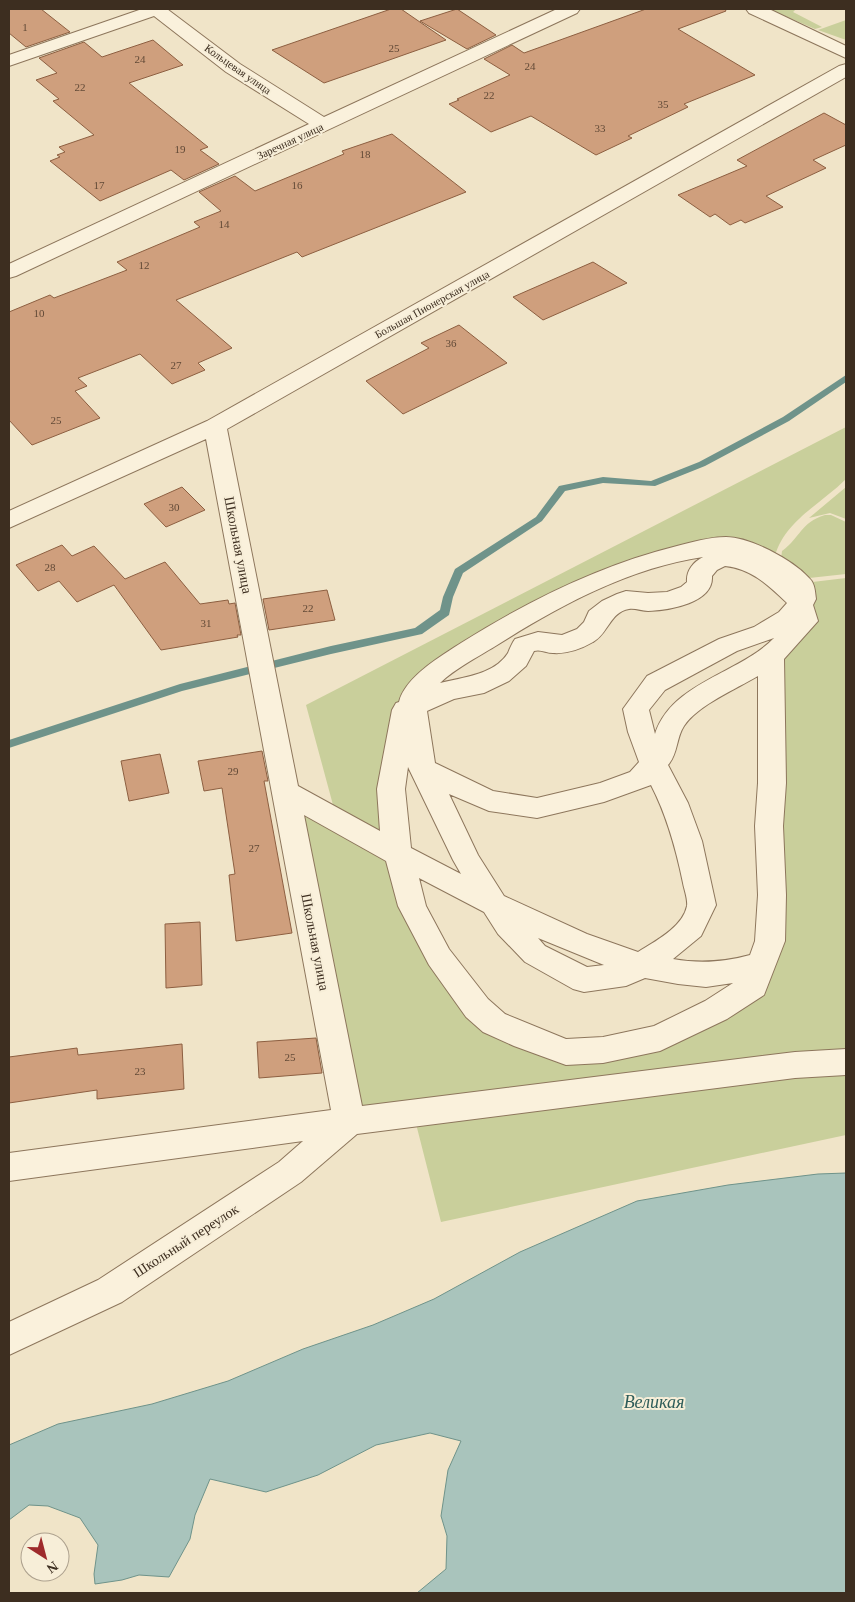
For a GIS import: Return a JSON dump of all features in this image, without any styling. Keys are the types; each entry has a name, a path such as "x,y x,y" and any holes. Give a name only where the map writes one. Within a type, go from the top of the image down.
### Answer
{"street":[{"name":"Кольцевая улица","path":"9,61 157,9 233,68 323,125"},
{"name":"Заречная улица","path":"9,272 571,9"},
{"path":"755,9 846,53"},
{"name":"Большая Пионерская улица","path":"9,520 215,426 846,70"},
{"name":"Школьная улица","path":"215,426 349,1121"},
{"path":"495,905 467,860 422,768 412,700 434,674 497,633 563,598 641,563 704,547 726,545 747,549 779,566 801,584 804,599 788,618 763,633 728,645 696,660 656,683 636,709 641,732 654,764 674,803 688,840 702,905 692,928 668,948 641,965"},
{"path":"422,768 489,801 536,808 604,792 640,779 661,756 672,722 693,702 772,657 805,621 799,600 762,568 744,560 723,558 708,564 699,574 700,585 690,593 668,600 648,602 626,600 611,606 598,617 595,626 586,635 566,644 551,644 538,641 524,646 517,660 500,674 475,686 449,690 405,710 391,789 399,855 412,906 439,957 476,1008 494,1023 566,1052 603,1050 660,1038 716,1010 753,986 770,941 772,895 770,826 772,657"},
{"path":"286,792 399,855 495,905 615,959 658,970 708,975 762,964"},
{"path":"9,1167 349,1121 795,1065 846,1062"},
{"name":"Школьный переулок","path":"9,1339 110,1291 290,1172 349,1121"}],"green space":[{"path":"769,9 796,9 793,12 822,27 815,29"},
{"path":"846,20 846,40 818,30"},
{"path":"846,427 846,479 793,525 778,547 774,560 746,547 600,579 413,694 395,849 336,816 306,705"},
{"path":"846,487 846,519 830,513 809,518"},
{"path":"825,515 831,515 846,522 846,574 800,579 781,559 782,551 805,526"},
{"path":"846,578 846,1058 793,1062 351,1116 291,798 396,856 473,1010 606,1053 757,988 775,659 804,583"},
{"path":"846,1066 846,1135 441,1222 414,1116 799,1069"}],"water":[{"name":"Великая","path":"846,1173 846,1593 417,1593 446,1569 447,1536 441,1516 448,1470 461,1441 430,1433 376,1445 318,1475 266,1492 210,1479 195,1515 190,1539 169,1577 139,1575 95,1584 94,1574 98,1545 80,1518 48,1506 29,1505 9,1520 9,1445 58,1424 152,1404 228,1381 303,1349 373,1325 434,1299 520,1252 637,1201 728,1185 818,1174"}],"building":[{"path":"9,9 41,9 70,32 26,47 9,33"},
{"path":"391,9 401,9 446,40 324,83 272,50"},
{"path":"457,9 496,35 467,49 420,21"},
{"path":"646,9 725,9 726,11 678,29 755,75 684,104 688,107 628,136 632,138 596,155 531,116 491,132 449,104 510,75 484,59 512,45 524,53"},
{"path":"153,40 183,65 129,83 208,147 200,150 219,164 184,180 171,170 100,201 50,161 60,157 57,155 65,152 59,147 94,135 53,101 59,99 36,80 57,73 39,58 84,42 102,57"},
{"path":"824,113 846,125 846,145 813,160 826,168 766,196 783,207 745,223 741,220 730,225 715,214 710,217 678,195 747,166 737,160"},
{"path":"392,134 466,192 302,257 297,252 176,300 232,348 198,363 205,370 172,384 140,354 78,378 87,386 75,391 100,418 32,445 9,420 9,312 50,295 54,298 127,270 117,262 200,227 194,222 221,211 199,192 235,176 255,191 344,154 342,151"},
{"path":"593,262 627,283 543,320 513,297"},
{"path":"459,325 507,363 403,414 366,381 429,348 421,343"},
{"path":"182,487 205,510 166,527 144,504"},
{"path":"62,545 72,556 94,546 125,579 165,562 200,604 228,600 229,604 235,603 241,635 161,650 114,585 77,602 59,581 38,591 16,565"},
{"path":"327,590 335,620 269,630 263,599"},
{"path":"262,751 268,781 264,781 292,933 236,941 229,875 235,874 222,788 204,791 198,761"},
{"path":"160,754 169,793 129,801 121,761"},
{"path":"200,922 202,985 166,988 165,924"},
{"path":"316,1038 322,1073 259,1078 257,1042"},
{"path":"182,1044 184,1089 97,1099 97,1090 9,1103 9,1057 77,1048 78,1055"}],"waterway":[{"path":"9,744 180,688 331,650 418,631 445,612 448,597 459,571 539,519 562,488 603,480 652,484 702,464 786,419 846,378"}]}
